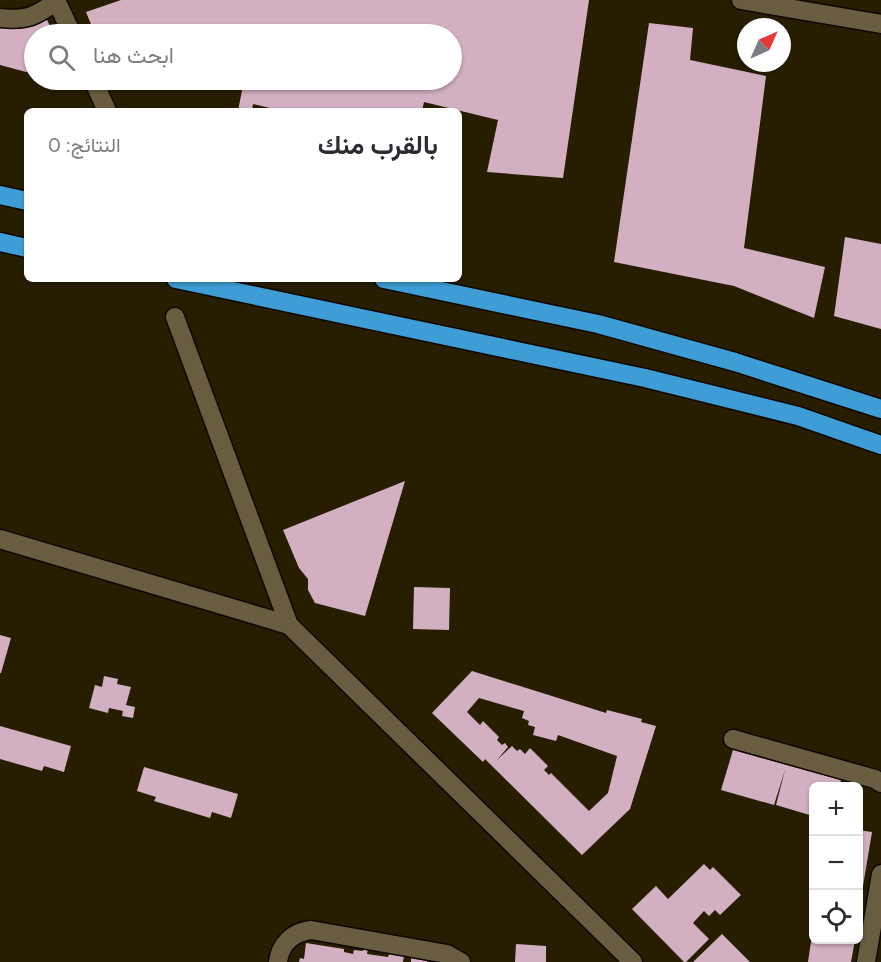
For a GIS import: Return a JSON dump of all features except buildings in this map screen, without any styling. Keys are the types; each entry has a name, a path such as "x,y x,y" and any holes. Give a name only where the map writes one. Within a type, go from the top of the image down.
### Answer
{"highway":[{"path":"0,195 24,200"},
{"path":"0,242 24,247"},
{"path":"190,282 645,378 798,416 881,445"},
{"path":"398,282 598,324 735,362 881,409"}],"street":[{"path":"741,0 881,24"},
{"path":"0,18 11,20 36,16 57,1 67,24"},
{"path":"98,90 106,108"},
{"path":"175,317 289,625 633,962"},
{"path":"0,539 289,625"},
{"path":"733,739 875,779 881,783"},
{"path":"866,962 881,874"},
{"path":"278,962 279,953 288,941 298,932 311,930 447,954 461,962"}]}
